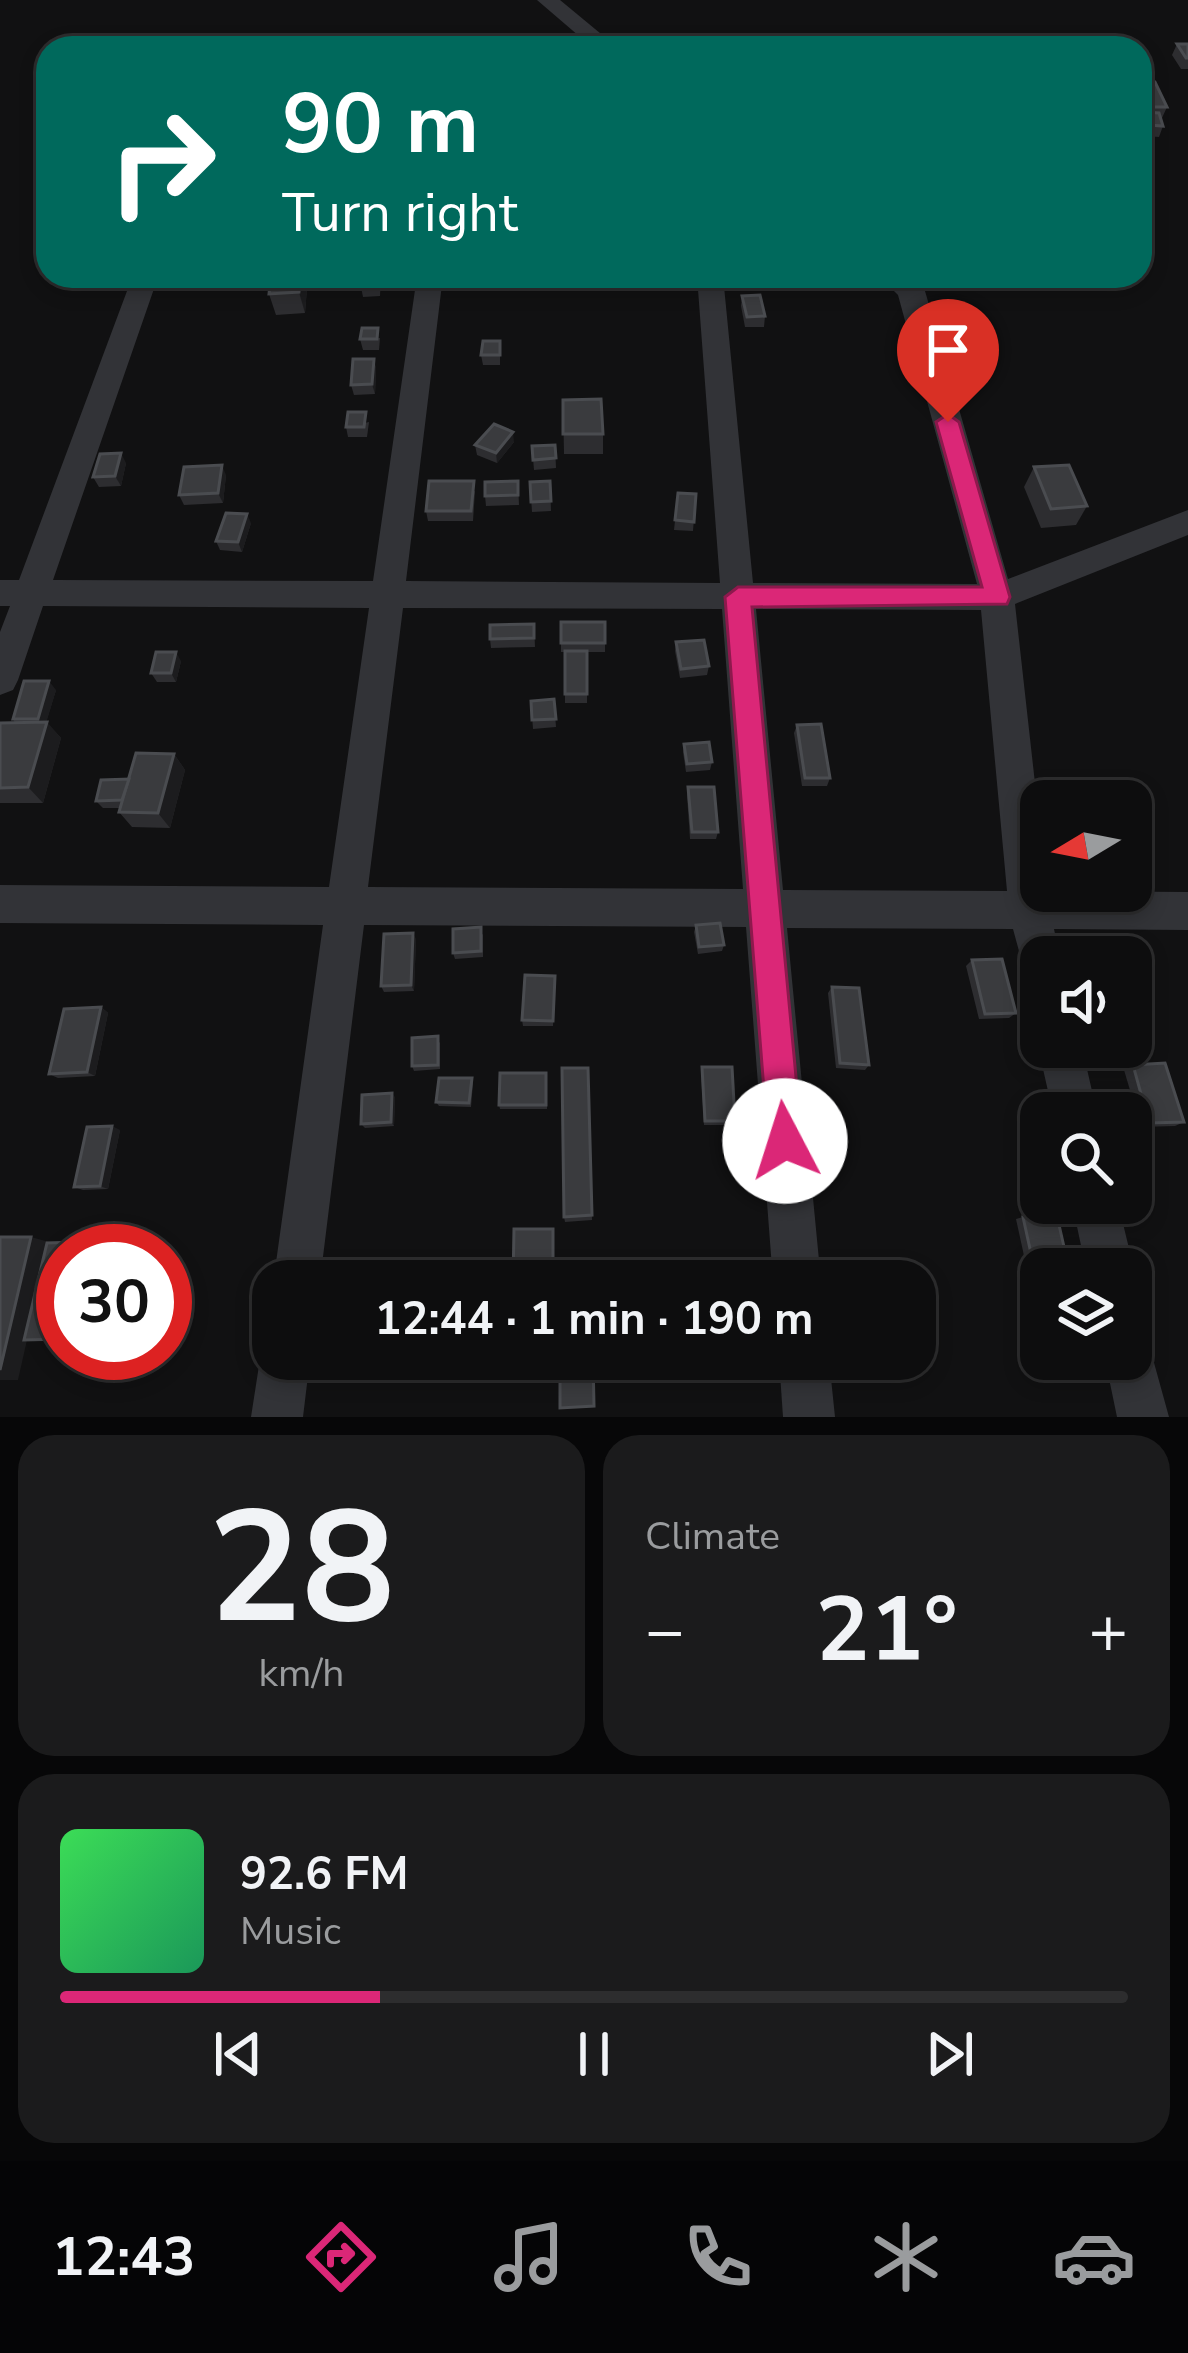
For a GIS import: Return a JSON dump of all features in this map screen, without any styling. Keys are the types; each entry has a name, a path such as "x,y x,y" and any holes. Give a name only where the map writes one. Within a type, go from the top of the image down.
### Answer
{"street":[{"path":"547,0 592,36"},
{"path":"0,680 16,593 141,288"},
{"path":"299,1260 428,288"},
{"path":"711,288 795,1260"},
{"path":"906,288 998,597 1020,818"},
{"path":"16,593 998,597 1188,521"},
{"path":"0,904 1020,909"},
{"path":"1152,911 1188,911"},
{"path":"278,1417 282,1380"},
{"path":"806,1380 809,1417"},
{"path":"1135,1380 1144,1417"}],"building":[{"path":"1177,44 1188,44 1188,58 1186,58"},
{"path":"1152,82 1155,82 1167,107 1152,107"},
{"path":"1152,113 1159,113 1163,126 1152,125"},
{"path":"270,288 300,288 299,292 269,294"},
{"path":"760,295 765,316 747,317 742,296"},
{"path":"362,328 378,328 377,339 360,339"},
{"path":"483,341 500,341 500,355 481,355"},
{"path":"353,359 374,359 372,384 351,385"},
{"path":"601,399 603,434 563,434 563,400"},
{"path":"348,412 366,412 364,427 346,427"},
{"path":"494,424 513,432 496,453 475,445"},
{"path":"555,445 556,458 533,460 532,446"},
{"path":"121,453 115,476 93,477 100,454"},
{"path":"222,465 218,493 179,495 184,467"},
{"path":"1069,465 1087,506 1051,509 1034,467"},
{"path":"429,481 474,481 471,511 426,511"},
{"path":"518,481 518,495 485,496 485,482"},
{"path":"550,481 551,501 531,502 530,482"},
{"path":"678,493 696,494 694,522 675,520"},
{"path":"226,513 247,514 238,542 216,541"},
{"path":"561,622 605,622 605,643 561,643"},
{"path":"534,624 534,638 490,639 490,625"},
{"path":"704,640 709,666 681,669 676,642"},
{"path":"565,651 587,651 587,694 565,694"},
{"path":"156,652 176,652 171,673 151,673"},
{"path":"24,681 49,681 38,719 13,719"},
{"path":"554,699 556,719 532,720 531,701"},
{"path":"47,722 28,787 0,788 0,723"},
{"path":"821,724 830,778 805,778 797,725"},
{"path":"709,742 712,762 687,764 684,744"},
{"path":"136,753 174,754 158,813 119,812"},
{"path":"129,779 122,800 96,801 101,780"},
{"path":"688,787 714,787 718,832 692,832"},
{"path":"720,923 724,945 699,947 696,925"},
{"path":"481,927 481,951 453,953 453,929"},
{"path":"413,933 411,985 381,986 384,934"},
{"path":"1002,959 1016,1013 985,1014 972,960"},
{"path":"525,975 555,976 553,1021 522,1020"},
{"path":"832,987 859,988 869,1065 840,1063"},
{"path":"101,1007 87,1072 49,1074 64,1009"},
{"path":"438,1036 438,1065 412,1066 412,1038"},
{"path":"1165,1063 1184,1122 1152,1123 1152,1092 1140,1092 1134,1068 1152,1068 1152,1064"},
{"path":"702,1067 732,1067 735,1121 705,1121"},
{"path":"562,1068 588,1068 592,1215 564,1217"},
{"path":"500,1073 546,1073 546,1105 499,1105"},
{"path":"439,1078 472,1078 469,1103 436,1102"},
{"path":"392,1093 391,1122 361,1124 362,1095"},
{"path":"112,1126 100,1186 74,1187 87,1127"},
{"path":"1025,1224 1059,1224 1064,1248 1030,1248"},
{"path":"514,1229 553,1229 553,1260 513,1260"},
{"path":"0,1237 31,1237 0,1370"},
{"path":"36,1289 36,1340 24,1340"},
{"path":"560,1380 593,1380 594,1406 560,1408"}],"route":[{"path":"785,1141 738,597 998,597 948,422"}]}
